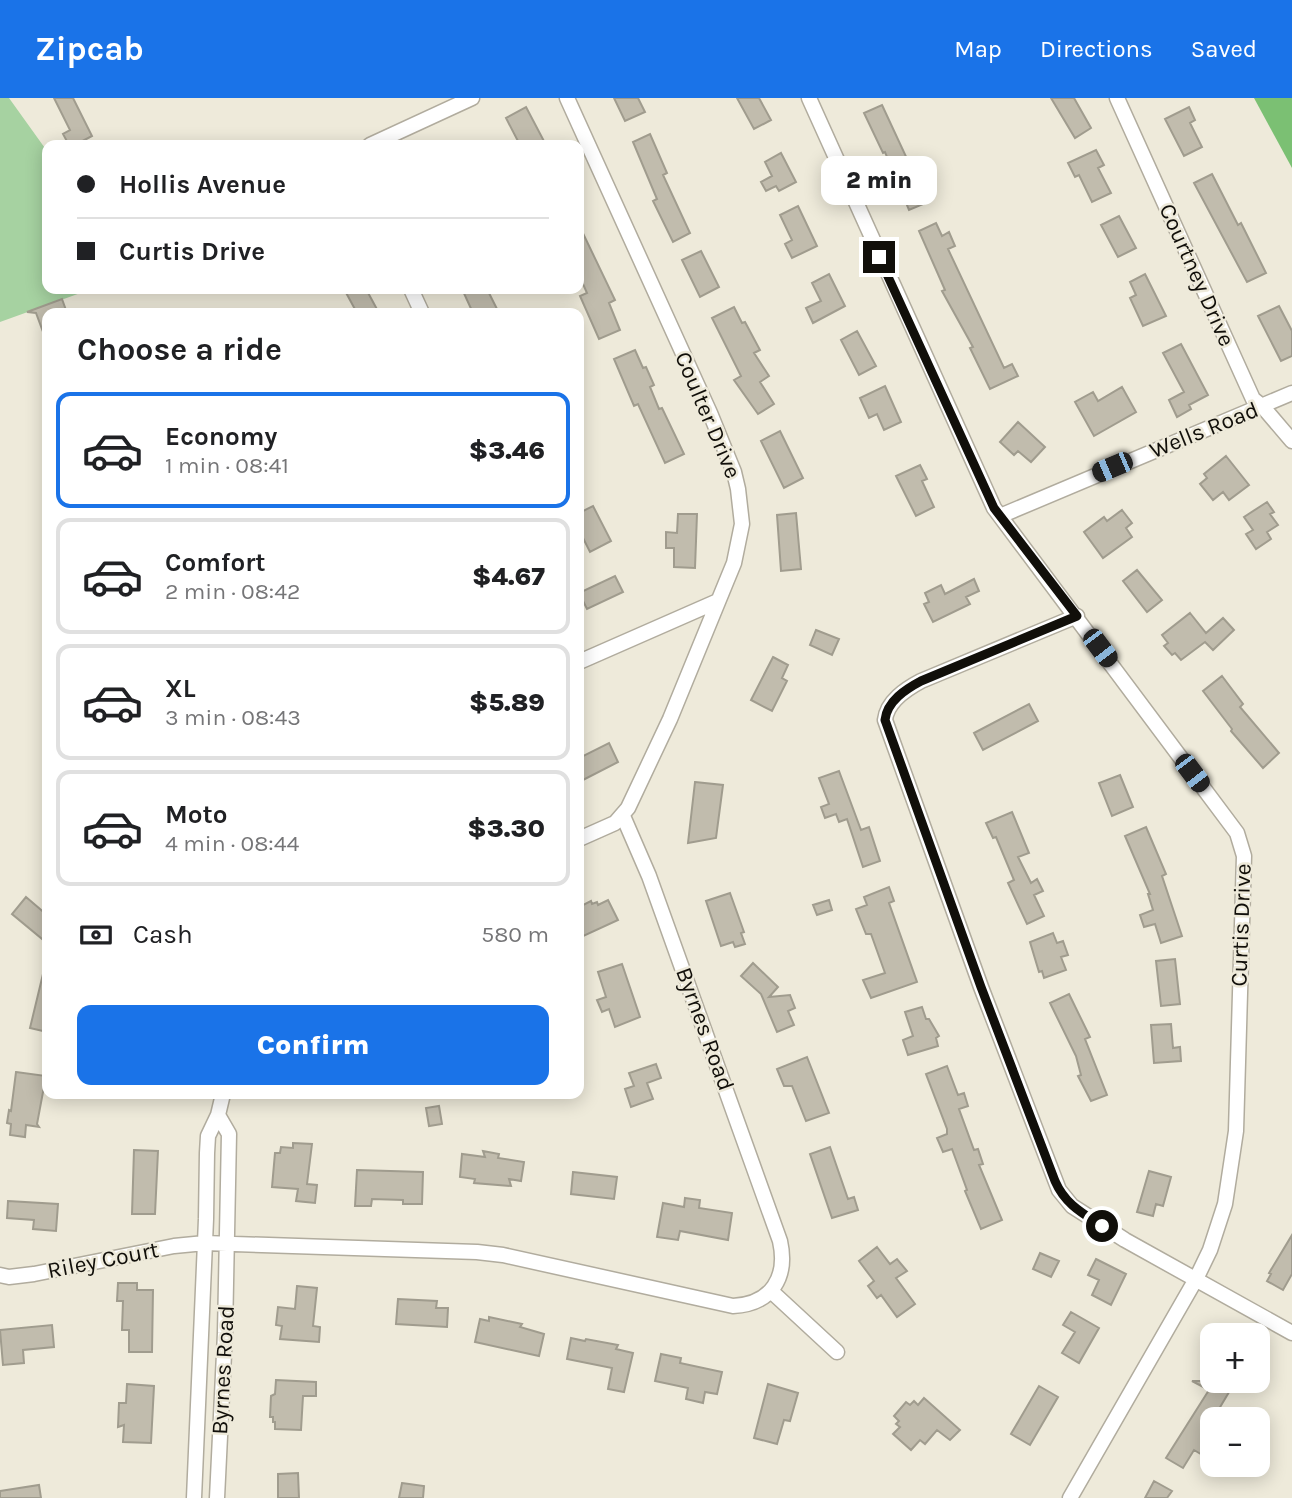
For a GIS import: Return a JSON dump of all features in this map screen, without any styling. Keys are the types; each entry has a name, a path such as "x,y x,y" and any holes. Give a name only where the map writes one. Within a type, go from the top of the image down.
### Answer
{"street":[{"path":"381,140 472,98"},
{"name":"Coulter Drive","path":"567,98 710,413 734,472 741,524 734,563 670,719 623,816"},
{"name":"Curtis Drive","path":"808,98 994,508 1237,833 1244,856 1236,1131 1225,1204 1210,1250 1195,1279 1070,1498"},
{"name":"Courtney Drive","path":"1117,98 1253,399 1292,441"},
{"name":"Wells Road","path":"1000,516 1292,393"},
{"path":"584,659 718,601"},
{"path":"1077,616 921,681 890,705 885,720 981,987 1059,1190 1080,1212 1292,1333"},
{"path":"584,837 606,829 623,816"},
{"name":"Byrnes Road","path":"623,816 658,900 780,1241 783,1266 771,1290"},
{"name":"Byrnes Road","path":"194,1498 208,1136 222,1099"},
{"name":"Byrnes Road","path":"217,1498 228,1242 229,1134 218,1115"},
{"path":"205,1243 451,1250 503,1255 733,1306 754,1302 771,1290 837,1352"},
{"name":"Riley Court","path":"0,1275 9,1277 34,1274 174,1246 205,1243"}],"green space":[{"path":"0,98 9,98 42,144 42,294 78,294 0,322"},
{"path":"1254,98 1292,98 1292,168"}],"building":[{"path":"54,98 73,98 92,136 84,140 66,140 63,134 70,130"},
{"path":"614,98 638,98 645,112 625,121"},
{"path":"737,98 759,98 771,120 754,129"},
{"path":"1051,98 1074,98 1091,128 1075,138"},
{"path":"882,105 928,202 909,210 885,152 883,153 864,113"},
{"path":"526,107 543,140 517,140 506,118"},
{"path":"1189,107 1195,120 1190,123 1202,147 1184,156 1165,119"},
{"path":"650,134 667,173 663,175 690,233 673,242 653,201 657,199 633,142"},
{"path":"1096,150 1104,165 1098,168 1111,193 1092,202 1079,175 1075,177 1068,163"},
{"path":"781,153 796,182 779,191 776,186 766,191 761,182 772,176 765,162"},
{"path":"1212,174 1266,273 1247,282 1194,183"},
{"path":"798,206 817,246 792,258 785,244 792,240 780,215"},
{"path":"1119,216 1136,248 1118,257 1101,225"},
{"path":"936,223 942,236 949,232 955,246 948,249 1004,368 1012,364 1018,376 990,389 970,348 973,347 942,291 945,290 919,231"},
{"path":"584,235 615,300 609,303 620,330 599,339 580,296 587,293 584,286"},
{"path":"701,251 719,287 700,297 682,260"},
{"path":"829,274 845,306 813,323 806,308 821,301 812,283"},
{"path":"1145,274 1166,316 1143,326 1130,298 1136,295 1130,282"},
{"path":"347,294 369,294 376,308 354,308"},
{"path":"464,294 490,294 496,308 471,308"},
{"path":"62,299 65,308 42,308 42,329 36,313 27,312"},
{"path":"1279,306 1292,331 1292,356 1281,361 1258,316"},
{"path":"734,307 760,350 754,353 769,376 760,382 774,404 758,414 734,380 741,376 712,318"},
{"path":"857,331 876,366 859,375 841,340"},
{"path":"1181,344 1208,395 1189,405 1191,409 1177,417 1169,400 1184,392 1163,353"},
{"path":"635,350 654,385 650,387 659,409 662,408 684,454 665,463 638,404 634,406 614,359"},
{"path":"885,386 901,422 884,430 877,414 869,418 860,398"},
{"path":"1122,387 1136,412 1094,436 1075,402 1093,392 1098,401"},
{"path":"1018,422 1045,447 1031,462 1018,451 1014,455 1000,442"},
{"path":"780,431 803,478 784,488 761,441"},
{"path":"1226,456 1249,485 1229,500 1223,492 1213,500 1200,484 1207,478 1204,474"},
{"path":"920,465 927,479 922,481 934,507 916,516 896,476"},
{"path":"1267,502 1274,512 1270,514 1278,525 1267,532 1271,539 1256,549 1246,534 1253,530 1244,517"},
{"path":"593,506 611,541 590,552 584,540 584,510"},
{"path":"1122,510 1132,523 1126,528 1132,537 1103,558 1084,532 1104,517 1107,521"},
{"path":"796,513 801,569 781,571 777,515"},
{"path":"678,514 697,514 695,568 674,567 674,548 666,548 666,532 677,533"},
{"path":"1137,570 1162,600 1147,612 1123,581"},
{"path":"615,576 623,592 587,609 584,591"},
{"path":"974,579 979,591 966,597 970,604 933,622 924,604 929,602 925,593 941,585 945,594"},
{"path":"1190,613 1206,633 1223,618 1234,630 1213,650 1205,642 1181,660 1164,646 1168,643 1162,635"},
{"path":"816,630 839,639 832,655 810,645"},
{"path":"773,657 788,665 782,678 787,681 772,711 751,700"},
{"path":"1222,676 1243,704 1240,707 1279,753 1263,768 1231,731 1203,691"},
{"path":"1029,704 1038,721 983,750 974,733"},
{"path":"609,743 618,762 584,779 584,756"},
{"path":"839,771 861,830 869,827 880,861 863,867 847,819 839,822 836,814 825,818 821,807 829,804 819,778"},
{"path":"1120,775 1133,807 1112,816 1099,783"},
{"path":"695,782 723,785 716,838 688,843"},
{"path":"1012,812 1029,853 1018,857 1031,883 1037,879 1043,891 1034,895 1044,916 1027,924 1008,883 1014,880 996,837 993,838 986,823"},
{"path":"1146,827 1166,874 1162,876 1182,936 1161,943 1155,924 1144,927 1140,915 1153,910 1150,894 1125,836"},
{"path":"889,887 894,901 889,903 917,982 871,998 863,980 885,973 871,934 866,934 856,909 867,905 864,897"},
{"path":"730,893 744,932 741,933 745,944 735,947 733,942 721,946 706,901"},
{"path":"26,897 42,911 42,939 12,914"},
{"path":"608,900 618,920 584,936 584,904 591,901 592,904 597,902 598,905"},
{"path":"829,900 832,910 817,915 813,905"},
{"path":"1053,933 1057,943 1063,941 1068,955 1061,957 1066,970 1044,978 1042,971 1039,972 1030,942"},
{"path":"1175,959 1180,1004 1161,1006 1156,961"},
{"path":"753,963 778,987 769,997 790,995 795,1008 788,1011 794,1025 777,1032 761,994 741,976"},
{"path":"622,964 640,1017 615,1027 609,1009 602,1012 597,1000 606,997 598,972"},
{"path":"42,978 42,1031 30,1028"},
{"path":"1069,994 1090,1037 1085,1039 1107,1095 1091,1101 1078,1076 1081,1075 1076,1056 1050,1003"},
{"path":"922,1007 926,1019 929,1019 939,1036 936,1038 938,1046 908,1055 903,1040 913,1036 905,1012"},
{"path":"1171,1024 1173,1048 1180,1047 1181,1061 1154,1063 1151,1025"},
{"path":"807,1057 829,1113 806,1121 792,1086 784,1086 777,1069"},
{"path":"656,1064 661,1078 647,1083 653,1099 631,1107 625,1089 634,1086 629,1073"},
{"path":"947,1066 958,1095 964,1093 968,1106 959,1109 974,1150 978,1149 983,1164 979,1165 1002,1220 981,1229 952,1149 943,1152 937,1138 947,1134 947,1129 926,1074"},
{"path":"16,1072 42,1075 42,1097 37,1124 39,1127 26,1125 25,1137 10,1135 11,1124 7,1123 9,1110 11,1111"},
{"path":"439,1106 442,1124 429,1126 426,1108"},
{"path":"293,1143 312,1144 307,1184 317,1185 315,1203 296,1201 298,1189 272,1187 275,1153 280,1153 281,1147 293,1148"},
{"path":"830,1147 848,1199 854,1197 858,1210 832,1218 810,1154"},
{"path":"134,1150 158,1151 155,1214 132,1214"},
{"path":"483,1151 499,1154 498,1158 524,1162 521,1181 509,1179 511,1186 474,1183 475,1179 460,1177 462,1154 485,1157"},
{"path":"357,1170 423,1172 422,1204 372,1199 371,1206 355,1206"},
{"path":"1149,1171 1171,1177 1163,1206 1156,1204 1153,1216 1137,1212"},
{"path":"573,1172 617,1177 614,1199 571,1194"},
{"path":"685,1198 700,1200 699,1208 732,1213 728,1240 680,1231 678,1240 657,1237 663,1203 684,1207"},
{"path":"8,1201 58,1204 56,1231 33,1229 34,1220 7,1218"},
{"path":"1292,1235 1292,1274 1283,1290 1267,1281"},
{"path":"877,1247 890,1264 897,1259 907,1271 896,1278 915,1304 897,1317 881,1295 877,1298 868,1286 874,1281 859,1261"},
{"path":"1040,1253 1059,1261 1051,1277 1033,1269"},
{"path":"1096,1259 1126,1274 1111,1305 1092,1295 1099,1280 1088,1275"},
{"path":"118,1283 137,1283 137,1290 153,1290 152,1352 129,1352 129,1330 122,1330 123,1301 117,1301"},
{"path":"297,1286 317,1288 313,1326 320,1327 319,1342 280,1339 282,1326 276,1325 278,1307 295,1309"},
{"path":"398,1299 437,1301 436,1308 448,1308 447,1327 396,1324"},
{"path":"1071,1312 1099,1328 1079,1363 1062,1353 1075,1332 1063,1325"},
{"path":"489,1317 522,1324 520,1327 544,1334 539,1356 475,1342 480,1319 489,1321"},
{"path":"52,1325 54,1347 23,1350 24,1363 3,1365 0,1330"},
{"path":"571,1338 618,1345 616,1349 633,1353 624,1392 608,1389 612,1368 567,1359"},
{"path":"661,1354 681,1358 680,1363 722,1372 717,1394 705,1392 703,1403 686,1399 688,1388 655,1381"},
{"path":"276,1380 316,1382 316,1396 303,1396 301,1430 275,1429 273,1417 270,1417 271,1396 275,1394"},
{"path":"127,1384 154,1386 151,1443 123,1442 124,1425 118,1427 119,1403 126,1403"},
{"path":"768,1384 798,1393 790,1421 784,1420 777,1444 754,1438"},
{"path":"1039,1386 1058,1397 1030,1445 1011,1434"},
{"path":"1207,1393 1228,1393 1220,1407 1200,1407 1200,1454 1194,1450 1183,1468 1166,1458"},
{"path":"924,1398 960,1430 950,1440 937,1430 925,1444 920,1440 911,1450 893,1434 900,1427 894,1416 906,1402 910,1405 914,1401 918,1405"},
{"path":"298,1473 299,1498 278,1498 278,1474"},
{"path":"1154,1481 1172,1491 1167,1498 1145,1498"},
{"path":"402,1483 424,1486 423,1498 399,1498"},
{"path":"39,1485 41,1498 0,1498 0,1491"}],"route":[{"path":"879,257 994,508 1077,616 921,681 890,705 885,720 981,987 1055,1181 1072,1206 1102,1226"}]}
